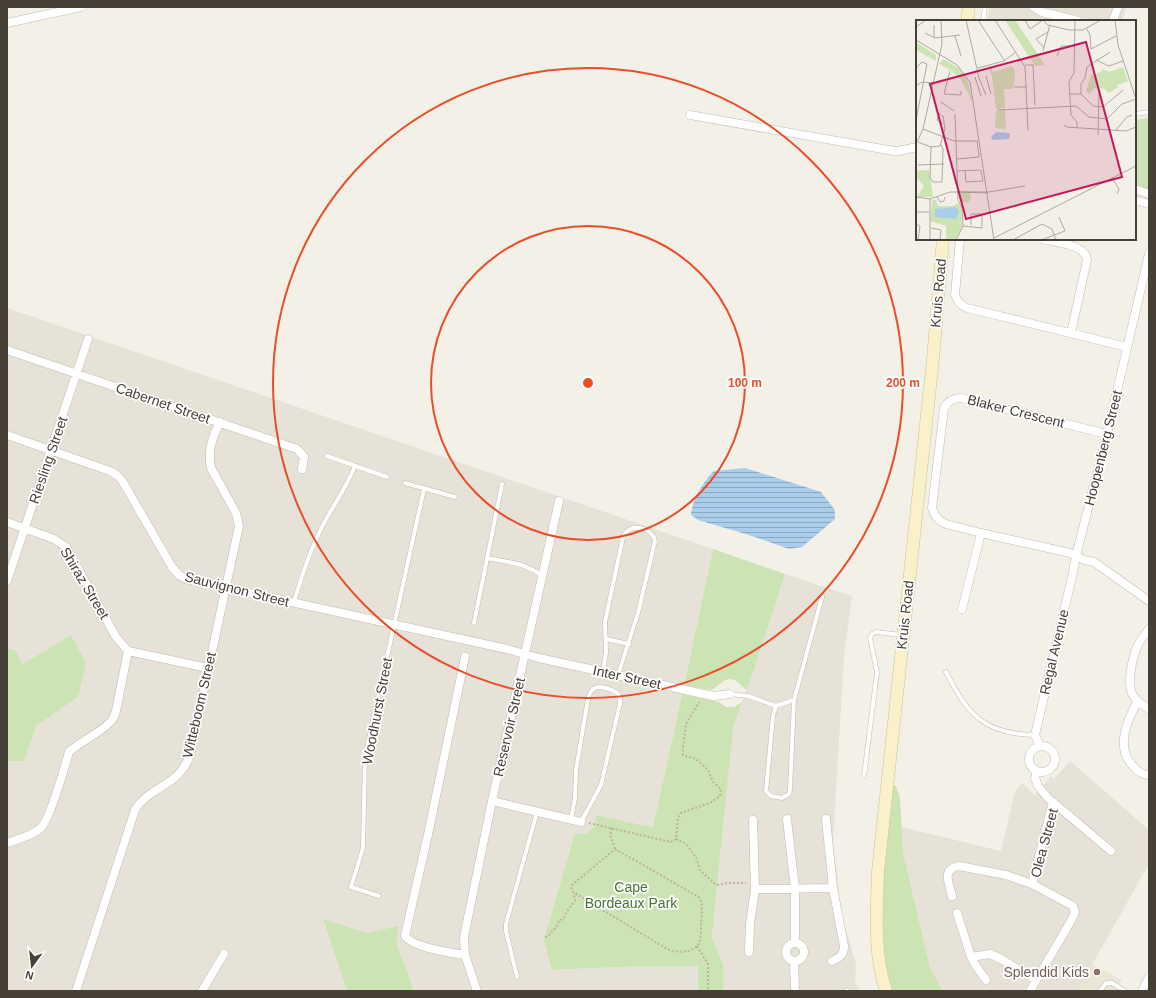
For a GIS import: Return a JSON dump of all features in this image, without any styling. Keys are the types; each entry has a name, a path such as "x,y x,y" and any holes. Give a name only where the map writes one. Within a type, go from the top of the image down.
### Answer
{"street":[{"path":"7,23 68,8 81,7"},
{"path":"967,20 969,7"},
{"path":"1034,7 1042,12 1074,20"},
{"path":"1113,20 1118,7"},
{"path":"690,115 894,151 916,147"},
{"path":"1136,189 1149,194"},
{"path":"1136,200 1149,204"},
{"name":"Kruis Road","path":"886,991 883,982 876,937 878,871 932,359 943,240"},
{"path":"960,240 955,294 961,305 967,308 1127,347"},
{"path":"1046,240 1076,247 1085,252 1087,255 1071,333"},
{"name":"Hoopenberg Street","path":"1076,556 1107,434 1149,254"},
{"name":"Riesling Street","path":"7,581 88,339"},
{"name":"Cabernet Street","path":"7,350 297,449 304,457 302,469"},
{"name":"Blaker Crescent","path":"1076,556 1070,553 946,524 939,520 932,508 944,408 950,400 961,398 1107,434"},
{"name":"Witteboom Street","path":"76,991 135,810 144,799 178,775 188,760 239,526 236,513 211,468 209,461 211,445 220,422"},
{"name":"Sauvignon Street","path":"7,435 110,471 118,476 123,482 172,567 179,575 186,579 525,654"},
{"name":"Reservoir Street","path":"477,991 465,955 464,937 492,801 559,501"},
{"name":"Shiraz Street","path":"7,522 58,540 66,547 116,637 128,651"},
{"path":"962,609 981,533"},
{"path":"1076,556 1084,560 1094,562 1149,601"},
{"name":"Regal Avenue","path":"1035,735 1076,556"},
{"path":"1149,629 1137,646 1132,663 1130,685 1134,696 1149,709"},
{"path":"7,843 29,835 40,828 47,817 69,752 76,745 107,726 113,720 128,651 208,668"},
{"name":"Inter Street","path":"525,654 713,696 730,694"},
{"path":"465,656 429,830 405,932 405,936 411,942 444,952 465,955"},
{"path":"1138,701 1130,717 1124,736 1124,750 1133,767 1145,775 1149,775"},
{"path":"1035,735 1040,746"},
{"path":"1040,746 1046,747 1053,752 1054,761 1050,768 1037,771 1030,765 1029,756 1034,749 1040,746"},
{"name":"Olea Street","path":"1037,771 1035,778 1038,786 1043,792 1111,851"},
{"path":"492,801 581,822"},
{"name":"Olea Street","path":"1030,991 1075,912 1073,906 1032,884 1053,802"},
{"path":"787,819 795,889 795,944"},
{"path":"826,819 833,888 844,946 841,957 832,961"},
{"path":"749,952 750,924 755,889 753,820"},
{"path":"952,896 947,878 948,872 954,867 959,866 1006,875 1032,884"},
{"path":"755,889 833,888"},
{"path":"957,913 971,957 986,980"},
{"path":"795,944 802,946 804,953 801,959 794,961 788,958 786,952 789,946 795,944"},
{"path":"202,991 224,954"},
{"path":"971,957 990,954 1001,958 1036,980"},
{"path":"794,961 795,991"},
{"path":"1142,991 1149,977"}],"lane":[{"path":"983,20 985,7"},
{"path":"1136,114 1149,112"},
{"path":"327,456 387,477"},
{"path":"294,602 301,578 319,533 348,483 355,466"},
{"path":"405,483 455,497"},
{"path":"474,623 502,484"},
{"path":"394,624 424,489"},
{"path":"603,672 606,652 605,622 623,537 625,532 629,529 644,529 651,532 655,537 655,541 629,644 618,675"},
{"path":"487,558 528,566 542,576"},
{"path":"776,706 773,716 766,791 771,796 782,798 789,794 790,789 794,700 822,597"},
{"name":"Woodhurst Street","path":"379,896 351,887 363,848 365,757 394,624"},
{"path":"864,776 877,672 870,638 872,634 876,632 903,635"},
{"path":"606,639 629,644"},
{"path":"946,672 964,703 983,722 995,729 1008,733 1035,735"},
{"path":"571,819 575,798 576,770 588,699 594,688 599,687 612,690 618,694 620,704 600,785 581,822"},
{"path":"730,694 748,696 776,706 794,700"},
{"path":"516,977 506,931 506,924 537,812"},
{"path":"1100,991 1108,983 1112,983 1125,991"}],"path":[{"path":"676,839 678,818 681,813 710,803 720,796 721,789 714,782 708,770 696,759 683,756 686,724 698,706 699,701"},
{"path":"596,824 671,842 676,839"},
{"path":"574,893 667,949 680,952 688,951 697,946 700,939 702,904 700,898 614,849 610,835 612,828"},
{"path":"676,839 686,844 696,857 700,870 715,884 743,883"},
{"path":"545,937 558,926 559,921 564,918 575,900 572,885 614,849"},
{"path":"697,946 708,964 708,991"}],"shaded area":[{"path":"990,7 1126,7 1122,20 987,20"},
{"path":"7,308 713,549 653,827 595,815 595,824 591,831 579,834 552,970 615,967 698,966 698,991 414,991 397,944 398,927 368,933 323,919 347,991 7,991 7,761 24,761 36,726 78,697 23,664 15,650 7,648"},
{"path":"785,574 852,596 844,656 833,842 842,916 856,964 855,981 860,991 723,991 723,965 712,937 733,729"},
{"path":"1070,761 1149,830 1149,864 1077,991 943,991 930,968 903,852 901,827 1001,851 1015,791 1022,783 1035,795 1051,776 1054,779"},
{"name":"Splendid Kids","path":"1092,964 1122,980 1116,991 1077,991"}],"green space":[{"path":"1149,118 1149,189 1136,186 1136,120"},
{"path":"713,549 785,574 747,690 732,679 725,680 717,687 710,690 684,685"},
{"path":"71,635 86,663 78,697 36,726 24,761 7,761 7,648 15,650 23,664"},
{"name":"Cape Bordeaux Park","path":"682,694 719,702 726,707 734,707 742,702 733,729 712,937 723,965 723,991 698,991 698,966 615,967 552,970 544,940 575,833 584,834 591,830 595,824 595,815 653,827"},
{"path":"893,785 896,786 900,797 903,852 930,968 943,991 891,991 888,979 884,961 881,904"},
{"path":"323,919 368,933 398,926 397,944 414,991 347,991"}],"water":[{"path":"745,468 821,492 835,510 835,519 802,547 789,549 698,520 691,515 693,503 706,480 714,471"}],"place":[{"name":"Splendid Kids","path":"1097,972"}]}
